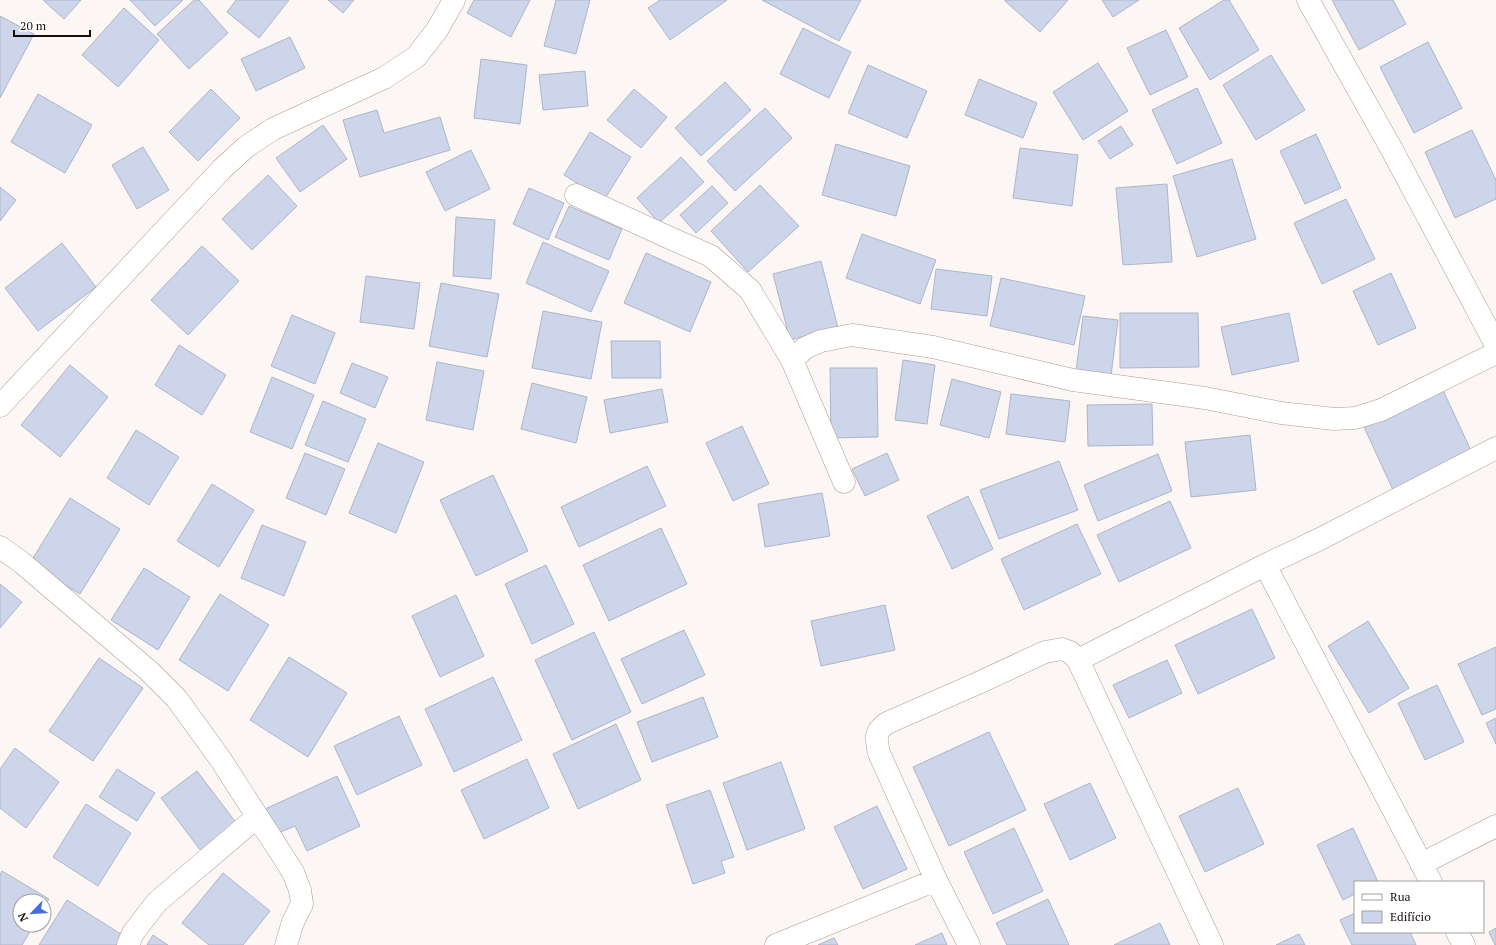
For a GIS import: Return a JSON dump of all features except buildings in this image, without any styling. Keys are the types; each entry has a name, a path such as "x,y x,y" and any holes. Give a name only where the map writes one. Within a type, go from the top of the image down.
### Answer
{"street":[{"path":"0,406 222,169 246,147 273,129 384,78 416,57 437,30 454,0"},
{"path":"1308,0 1391,148 1496,345"},
{"path":"576,195 711,256 750,290 792,360 844,482"},
{"path":"792,360 805,348 821,341 852,335 933,347 1073,380 1205,398 1281,413 1334,419 1355,418 1381,410 1496,353"},
{"path":"1078,660 1265,565 1320,539 1496,448"},
{"path":"0,547 21,562 148,671 177,699 222,760 293,872 300,890 302,904 293,922 286,945"},
{"path":"1265,565 1426,873 1496,826"},
{"path":"968,945 936,880 879,753 877,734 880,728 887,723 1045,652 1062,649 1070,652 1078,660 1212,945"},
{"path":"128,945 133,933 157,902 257,817"},
{"path":"776,945 936,880"},
{"path":"1458,933 1464,945"}]}
